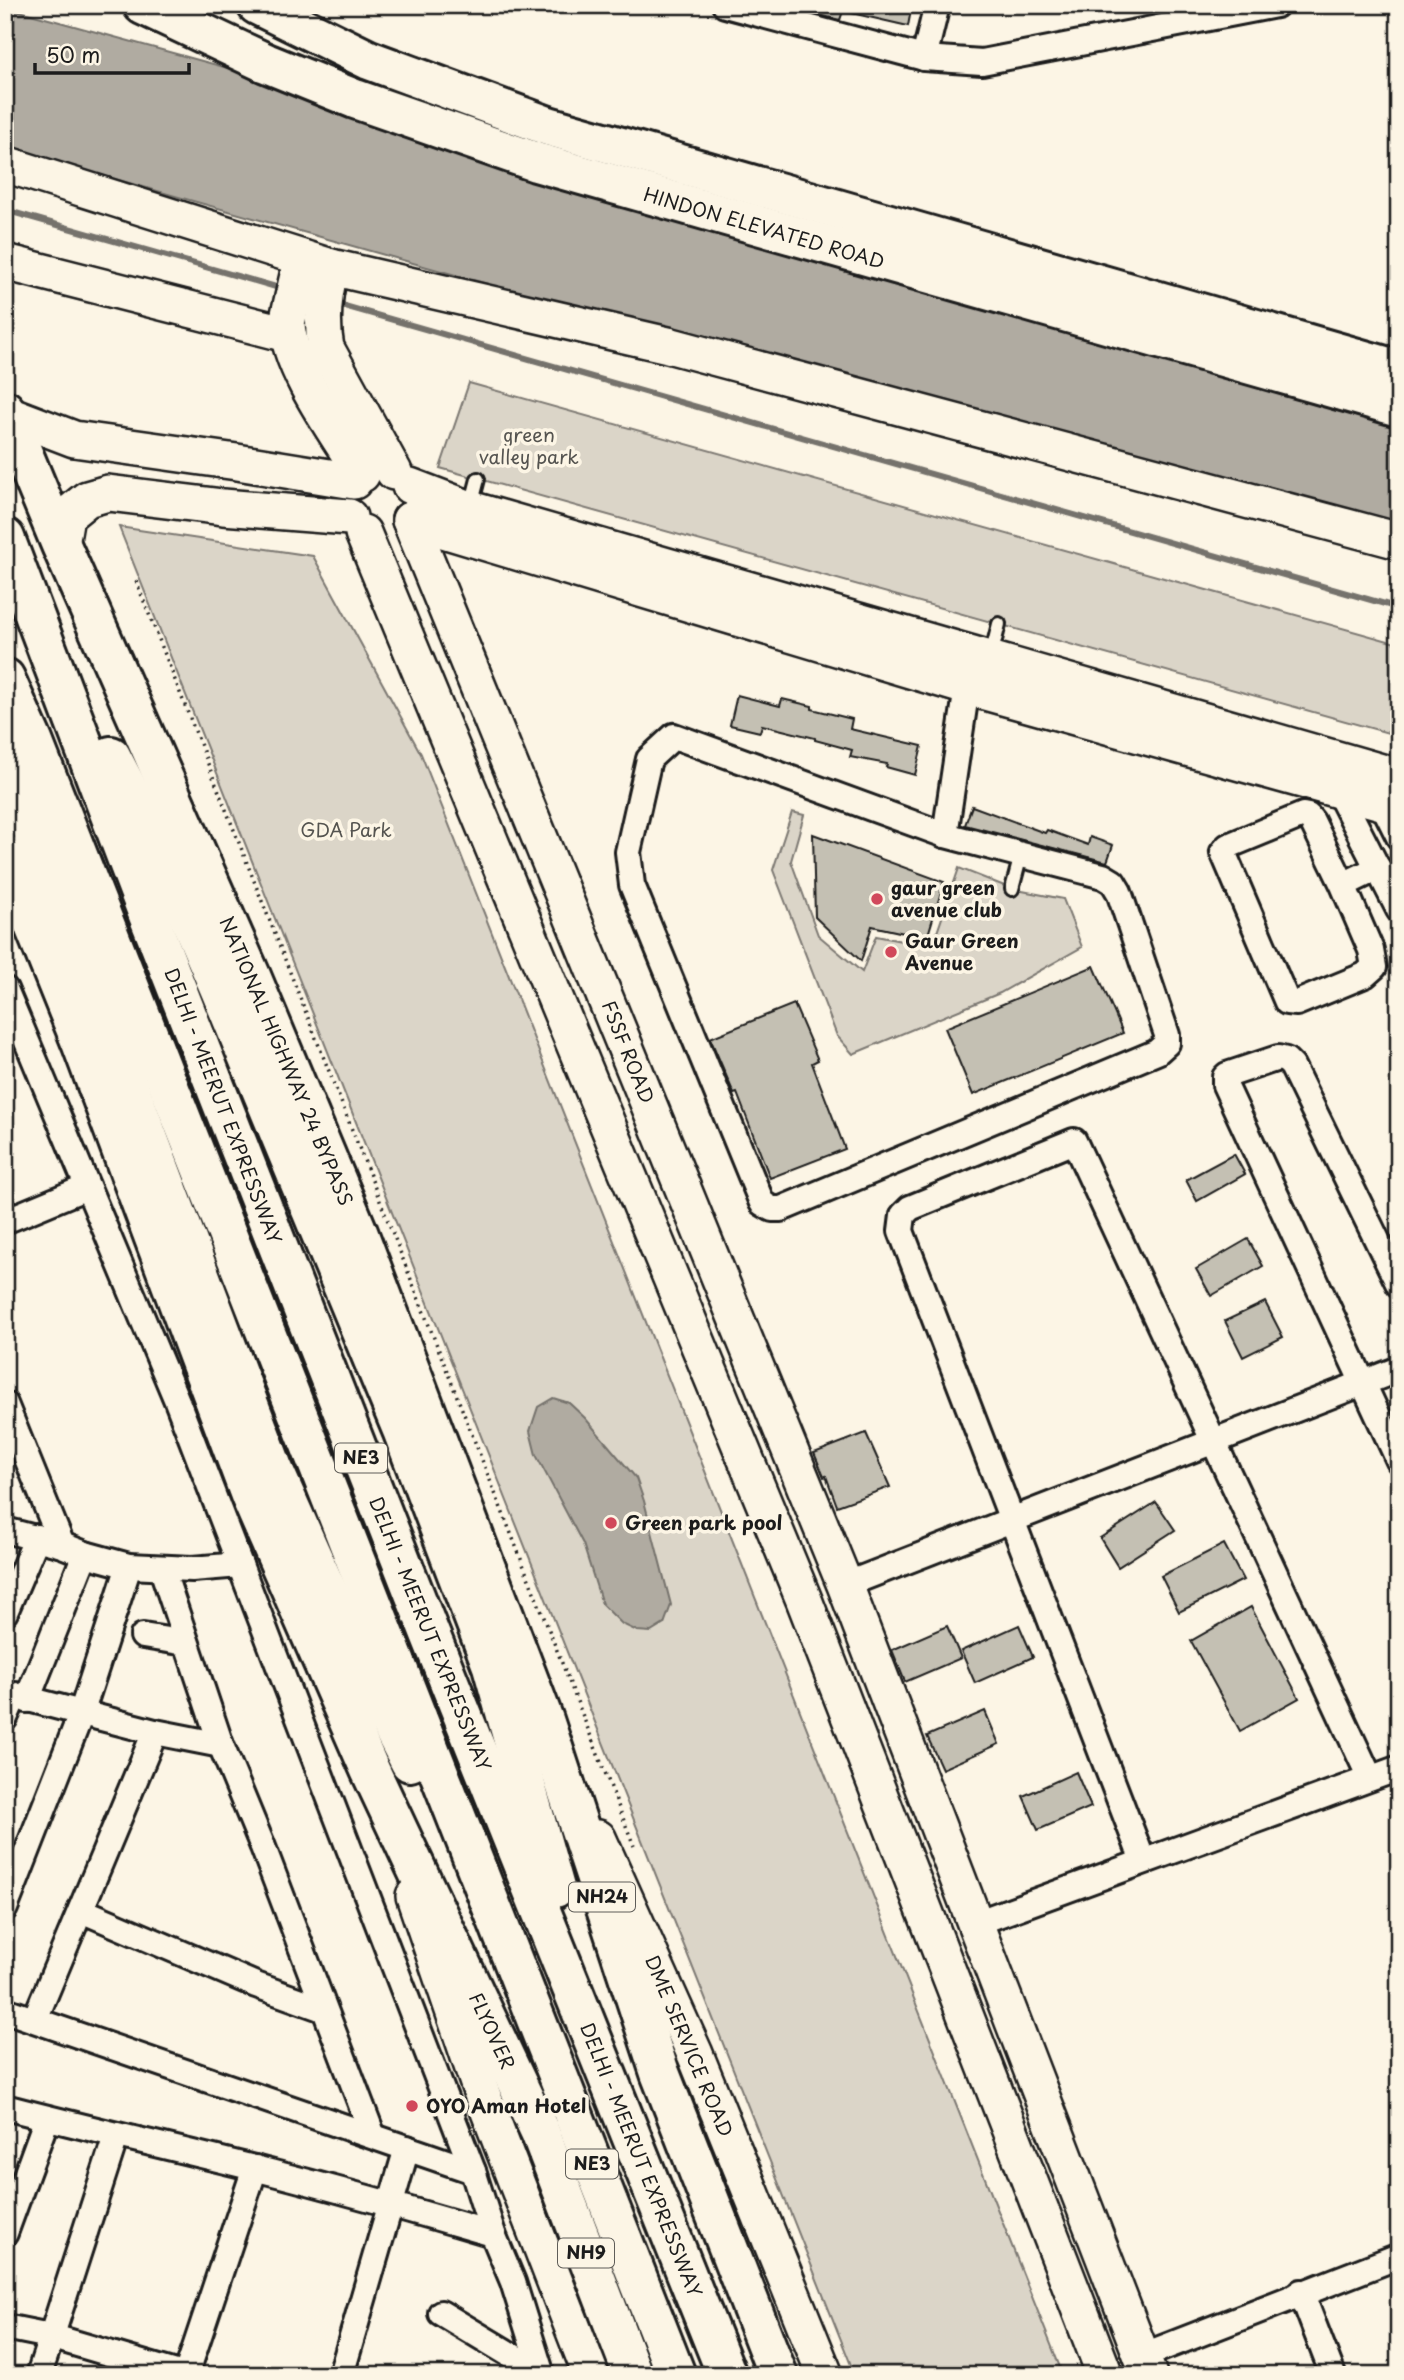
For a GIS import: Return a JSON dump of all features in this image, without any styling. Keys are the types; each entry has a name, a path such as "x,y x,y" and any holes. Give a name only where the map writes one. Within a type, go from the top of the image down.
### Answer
{"highway":[{"name":"HINDON ELEVATED ROAD","path":"143,5 266,64 355,99 536,162 1399,407"},
{"name":"HINDON ELEVATED ROAD","path":"257,5 369,60 548,126 1399,370"},
{"name":"NATIONAL HIGHWAY 24 BYPASS","path":"6,412 61,545 251,975 330,1209 544,1720"},
{"name":"DELHI - MEERUT EXPRESSWAY","path":"5,538 158,941 435,1647 727,2375"},
{"path":"26,590 165,861 330,1209 402,1430 492,1666 611,2085"},
{"name":"NE3","path":"5,678 33,741 676,2375"},
{"path":"5,758 186,1279"},
{"path":"5,854 82,1045 358,1660 509,1954"},
{"name":"FLYOVER","path":"186,1279 251,1498 370,1770 540,2132 633,2375"},
{"name":"NH24","path":"544,1720 660,2073 778,2375"}],"street":[{"path":"725,5 924,58 982,62 1276,5"},
{"path":"924,58 937,5"},
{"path":"5,164 314,272 668,345 1399,541"},
{"path":"5,262 287,328"},
{"path":"314,272 287,328 297,366 386,487"},
{"path":"61,545 66,516 87,499 107,493 356,525 382,538 393,536 386,487 326,348 314,272"},
{"path":"6,412 75,439 237,461 386,487 474,494 990,659 1363,766 1395,815"},
{"path":"1105,2375 804,1600 346,502 348,491 386,487 967,687 1338,790 1395,815"},
{"name":"FSSF ROAD","path":"386,487 845,1585 1146,2365"},
{"path":"945,835 967,687"},
{"path":"674,736 945,835 1103,876 1113,882 1119,892 1167,1035 1167,1043 1157,1052 781,1209 772,1209 762,1203 632,885 628,852 649,759 674,736"},
{"path":"1320,754 1399,910"},
{"path":"1303,815 1308,816 1343,885 1371,950 1374,967 1365,975 1297,1003 1287,1002 1223,852 1228,846 1303,815"},
{"path":"1343,885 1378,868"},
{"path":"5,989 10,1017 87,1187 177,1401 473,2172 493,2234 513,2282 542,2374"},
{"path":"1399,1285 1292,1066 1286,1060 1278,1058 1227,1075 1224,1085 1399,1461"},
{"path":"1143,1861 901,1231 904,1215 910,1208 1074,1141 1370,1778"},
{"path":"5,1221 87,1187"},
{"path":"845,1585 1399,1369"},
{"path":"5,1405 62,1545"},
{"path":"5,1530 37,1537 129,1566 192,1569 240,1565"},
{"path":"5,1612 37,1537"},
{"path":"85,1554 13,1701 221,1745"},
{"path":"5,1908 81,1714 129,1566"},
{"path":"162,1569 221,1745 263,1847 373,2136"},
{"path":"143,1636 186,1643"},
{"name":"DME SERVICE ROAD","path":"544,1720 695,2054 825,2375"},
{"path":"36,2019 155,1732"},
{"path":"976,1923 1399,1768"},
{"path":"370,1770 479,2086 591,2375"},
{"path":"81,1910 243,1980 323,2009"},
{"path":"5,2010 473,2172"},
{"path":"5,2106 390,2203 493,2234"},
{"path":"5,2234 47,2118"},
{"path":"39,2375 116,2136"},
{"path":"341,2375 407,2148"},
{"path":"5,2327 50,2336 184,2375 255,2168"},
{"path":"1146,2365 1301,2292 1399,2256"},
{"path":"1301,2292 1333,2375"},
{"path":"441,2313 542,2374"}],"lane":[{"path":"990,659 999,624"},
{"path":"1012,888 1021,855"}],"path":[{"path":"136,581 638,1855"}],"green space":[{"name":"green valley park","path":"469,383 1399,644 1399,736 440,468"},
{"name":"GDA Park","path":"119,527 313,556 421,754 1063,2375 855,2375"},
{"path":"792,812 804,815 791,861 818,935 862,972 876,936 932,947 959,868 1012,889 1063,899 1082,947 1000,993 853,1054 837,1036 773,870"}],"shaded area":[{"path":"5,7 894,251 1399,394 1399,536 1030,437 5,148"},
{"name":"Green park pool","path":"553,1398 569,1403 585,1418 636,1478 671,1605 664,1624 651,1632 637,1631 622,1624 602,1604 583,1544 536,1455 530,1431 538,1407"}],"building":[{"path":"822,5 845,5 840,20 819,15"},
{"path":"848,5 912,5 908,26 847,12"},
{"path":"737,695 780,706 782,699 812,706 812,709 852,719 850,729 922,746 915,775 886,767 887,764 850,757 852,750 815,738 762,725 760,732 730,725"},
{"path":"972,806 1045,833 1047,830 1088,845 1090,837 1113,845 1107,862 965,825"},
{"name":"gaur green avenue club","path":"813,834 944,882 927,938 872,926 861,961 815,917"},
{"path":"1094,966 1123,1033 973,1095 945,1028"},
{"path":"794,1004 818,1060 812,1063 845,1149 770,1178 737,1093 734,1094 710,1038"},
{"path":"1234,1154 1245,1174 1197,1201 1186,1180"},
{"path":"1248,1239 1263,1266 1211,1296 1196,1269"},
{"path":"1265,1302 1283,1337 1243,1357 1225,1321"},
{"path":"866,1433 890,1487 837,1506 814,1453"},
{"path":"1156,1502 1175,1530 1118,1567 1100,1538"},
{"path":"1224,1544 1243,1580 1179,1612 1161,1576"},
{"path":"1251,1607 1299,1698 1240,1731 1191,1641"},
{"path":"1019,1625 1033,1657 975,1683 961,1651"},
{"path":"947,1626 961,1658 905,1682 892,1650"},
{"path":"985,1711 999,1744 942,1769 927,1736"},
{"path":"1076,1772 1091,1807 1038,1830 1023,1796"}],"waterway":[{"path":"5,210 283,289"},
{"path":"334,303 1399,608"}],"place":[{"name":"gaur green avenue club","path":"877,899"},
{"name":"Gaur Green Avenue","path":"891,952"},
{"name":"Green park pool","path":"611,1523"},
{"name":"OYO Aman Hotel","path":"412,2106"}]}
